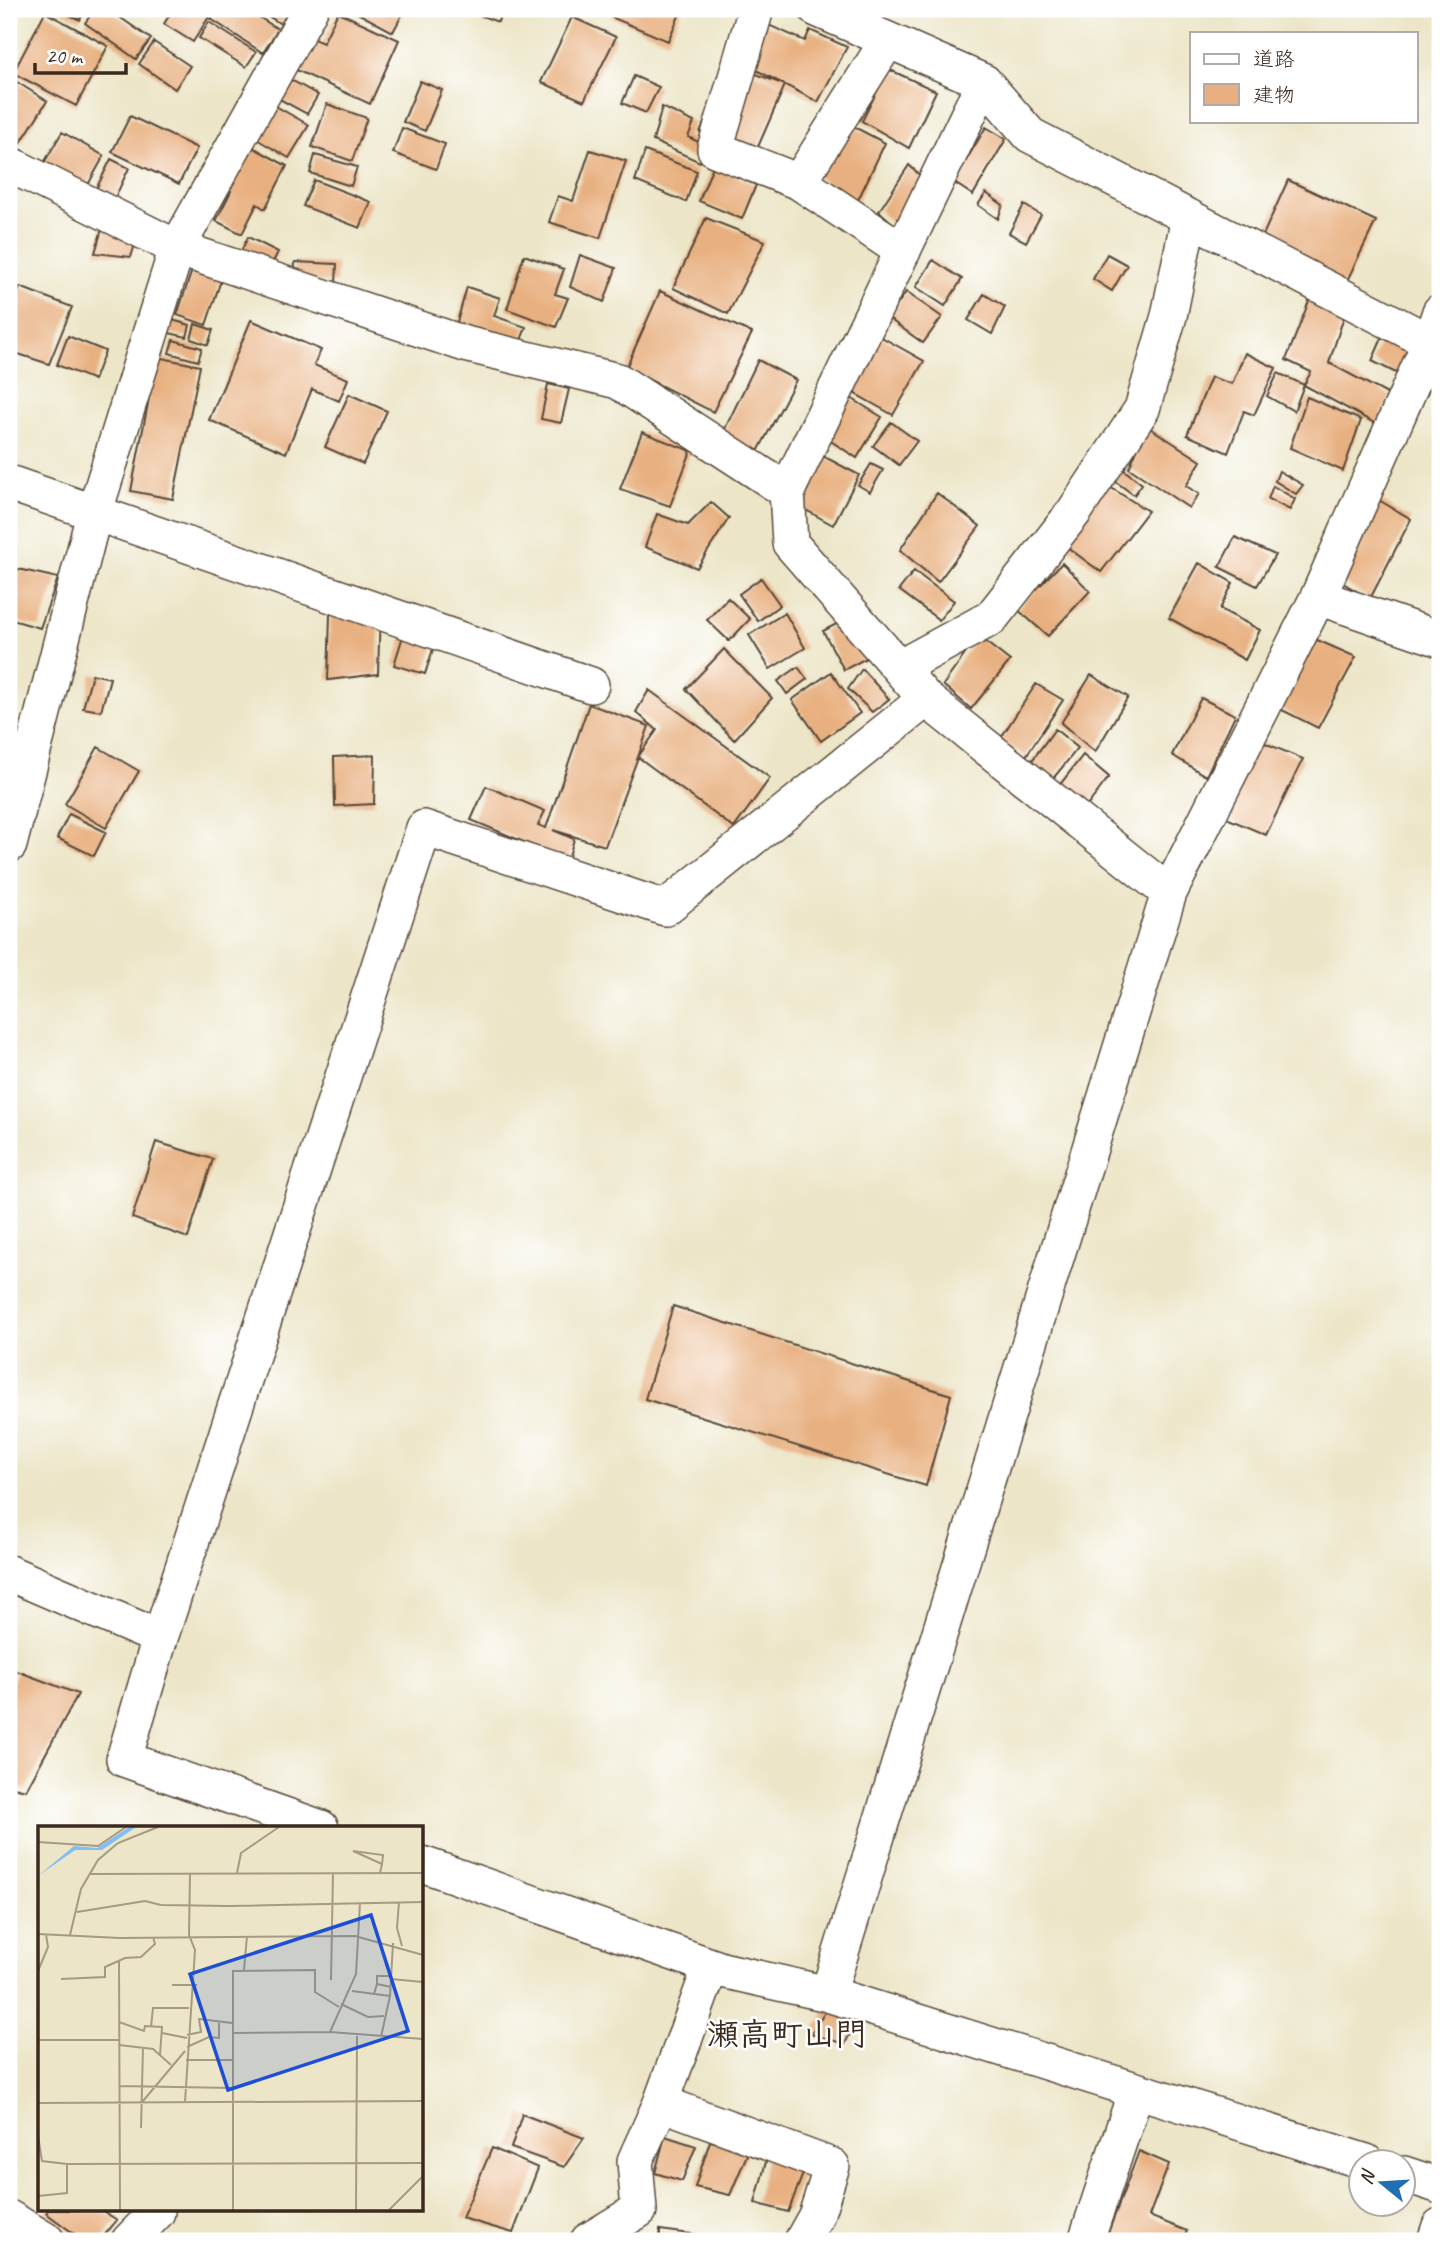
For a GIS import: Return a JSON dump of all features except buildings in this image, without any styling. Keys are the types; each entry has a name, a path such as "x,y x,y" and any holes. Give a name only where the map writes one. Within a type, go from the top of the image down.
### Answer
{"street":[{"path":"9,845 94,514 177,248 310,9"},
{"path":"756,9 715,149 799,182 903,251"},
{"path":"817,9 984,82 1030,135 1189,217 1435,327 1318,597 1169,893 828,1994"},
{"path":"799,182 888,40"},
{"path":"984,82 787,491 790,543 926,699 1169,893"},
{"path":"9,164 177,248 465,344 618,381 787,491"},
{"path":"899,668 991,618 1074,512 1142,410 1169,316 1189,217"},
{"path":"9,484 591,685"},
{"path":"1318,597 1440,639"},
{"path":"315,1826 124,1759 160,1637 424,828 665,908 926,699"},
{"path":"9,1573 160,1637"},
{"path":"424,1865 711,1966 828,1994 1348,2156"},
{"path":"589,2241 639,2210 635,2161 661,2103 711,1966"},
{"path":"1086,2241 1136,2091"},
{"path":"661,2103 832,2166 816,2216 802,2241"},
{"path":"1418,2179 1440,2186"},
{"path":"129,2241 157,2213"},
{"path":"9,2218 47,2241"},
{"path":"1435,2241 1440,2227"}],"district":[{"name":"瀬高町山門","path":"787,2034"}]}
